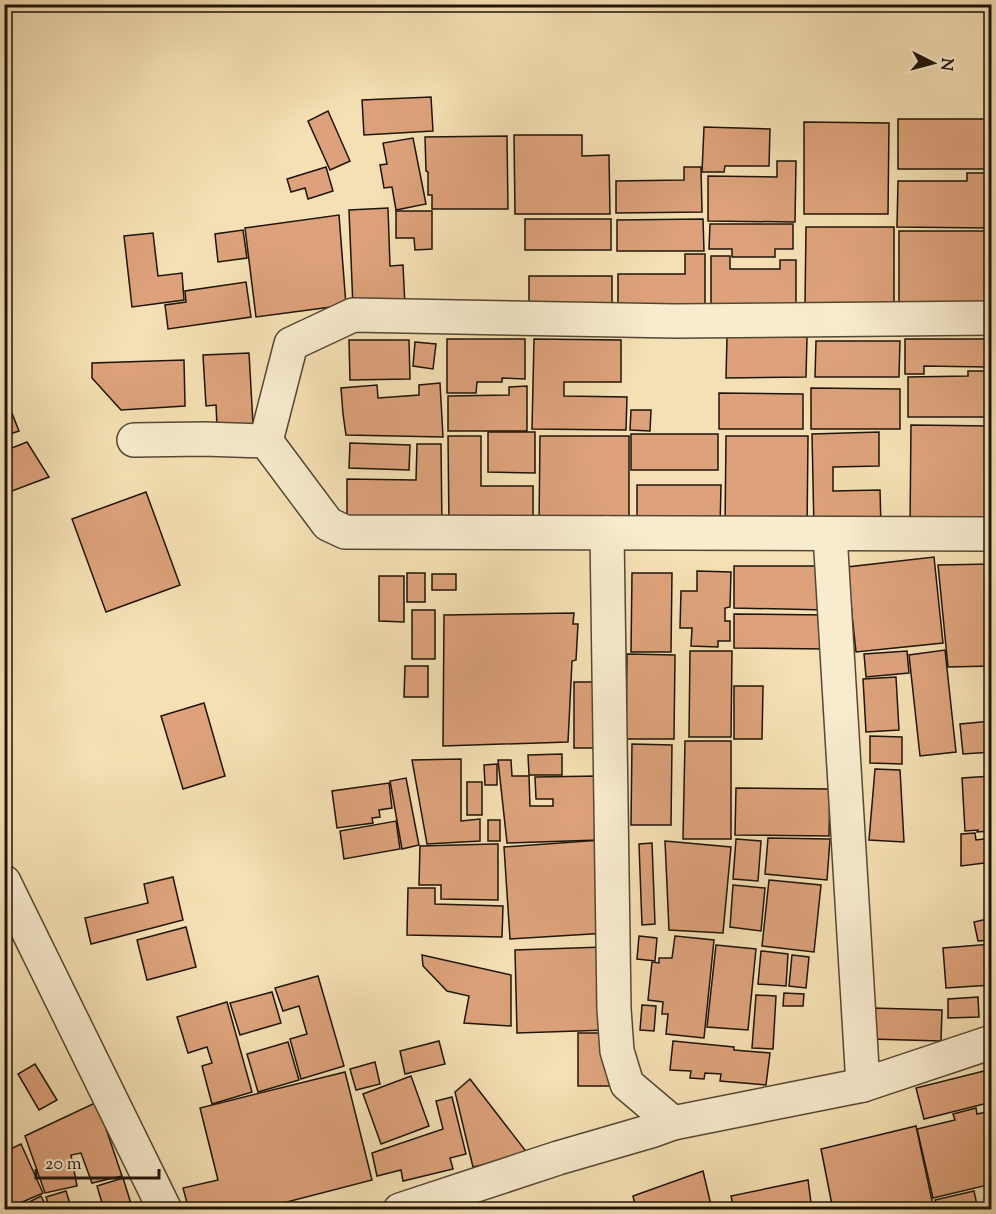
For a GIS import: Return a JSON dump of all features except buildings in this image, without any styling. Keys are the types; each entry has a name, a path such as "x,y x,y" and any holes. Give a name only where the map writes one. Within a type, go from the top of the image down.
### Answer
{"street":[{"path":"266,441 291,344 353,315 676,321 992,318"},
{"path":"134,440 266,441"},
{"path":"266,441 328,524 345,532 992,534"},
{"path":"607,533 614,1010 617,1051 627,1084 662,1127"},
{"path":"830,534 863,1085"},
{"path":"4,882 165,1209"},
{"path":"400,1209 458,1200 558,1158 662,1127 863,1085 992,1042"}]}
